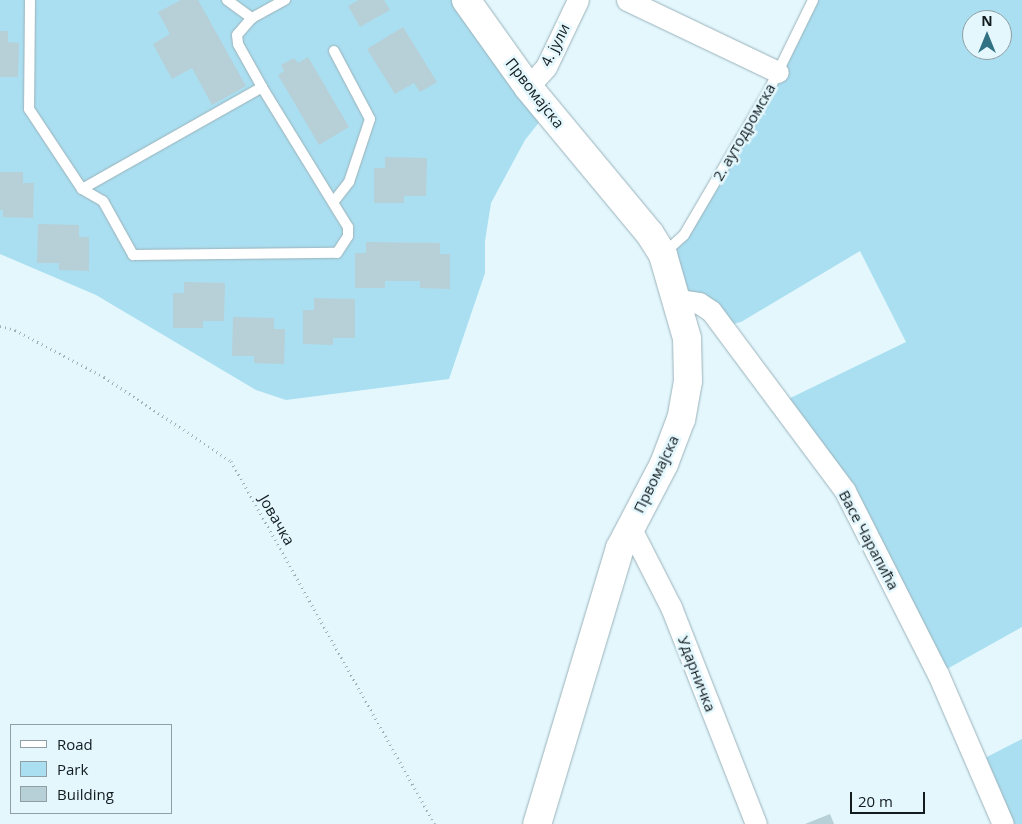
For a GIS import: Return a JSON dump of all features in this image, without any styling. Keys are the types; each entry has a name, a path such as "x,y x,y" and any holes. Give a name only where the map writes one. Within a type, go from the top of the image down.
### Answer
{"main road":[{"name":"Првомајска","path":"466,0 528,87 650,234 663,255 678,300 689,358 685,402 664,464 630,527 613,571 537,824"}],"street":[{"name":"4. јули","path":"528,87 546,67 578,0"},
{"path":"627,0 778,72"},
{"name":"Васе Чарапића","path":"678,300 699,304 711,311 845,491 938,674 1003,824"},
{"name":"Ударничка","path":"630,527 671,607 756,824"}],"lane":[{"path":"30,0 29,109 82,189 103,201 133,255 337,253 348,236 348,227 262,87 238,44 237,35 252,18 284,0"},
{"path":"227,0 252,18"},
{"name":"2. аутодромска","path":"663,255 684,235 778,72 814,0"},
{"path":"334,51 370,119 348,182 334,202"},
{"path":"82,189 262,87"}],"path":[{"name":"Јовачка","path":"0,326 15,330 104,377 231,461 435,824"}],"green space":[{"path":"0,0 466,0 548,111 525,140 491,203 485,241 485,273 449,379 286,400 256,390 96,295 0,254"},
{"path":"813,0 1022,0 1022,627 938,674 845,491 780,403 906,342 860,251 741,322 724,326 678,300 673,247 684,235"},
{"path":"1022,739 1022,824 1003,824 977,762"}],"building":[{"path":"181,0 198,0 246,86 212,105 192,68 172,79 153,44 170,34 158,12"},
{"path":"359,0 384,0 390,10 360,27 348,6"},
{"path":"403,27 437,82 420,92 414,83 395,94 367,49"},
{"path":"0,31 8,31 8,42 19,43 18,77 0,77"},
{"path":"308,57 349,127 319,145 278,75 284,71 281,65 294,58 298,63"},
{"path":"385,157 427,158 426,196 404,196 404,203 374,203 374,168 385,168"},
{"path":"0,172 23,172 23,183 34,183 33,218 3,217 3,210 0,210"},
{"path":"38,224 79,225 79,237 89,237 89,271 59,270 59,263 37,263"},
{"path":"366,242 440,243 440,254 450,254 450,289 420,288 420,281 385,281 385,288 355,288 355,253 366,253"},
{"path":"184,282 225,283 224,321 203,321 203,328 173,328 173,293 184,293"},
{"path":"314,298 355,299 355,338 333,338 333,345 303,344 303,310 314,310"},
{"path":"233,317 274,318 274,329 285,329 284,364 254,363 254,356 232,356"},
{"path":"830,814 834,824 805,824"}]}
